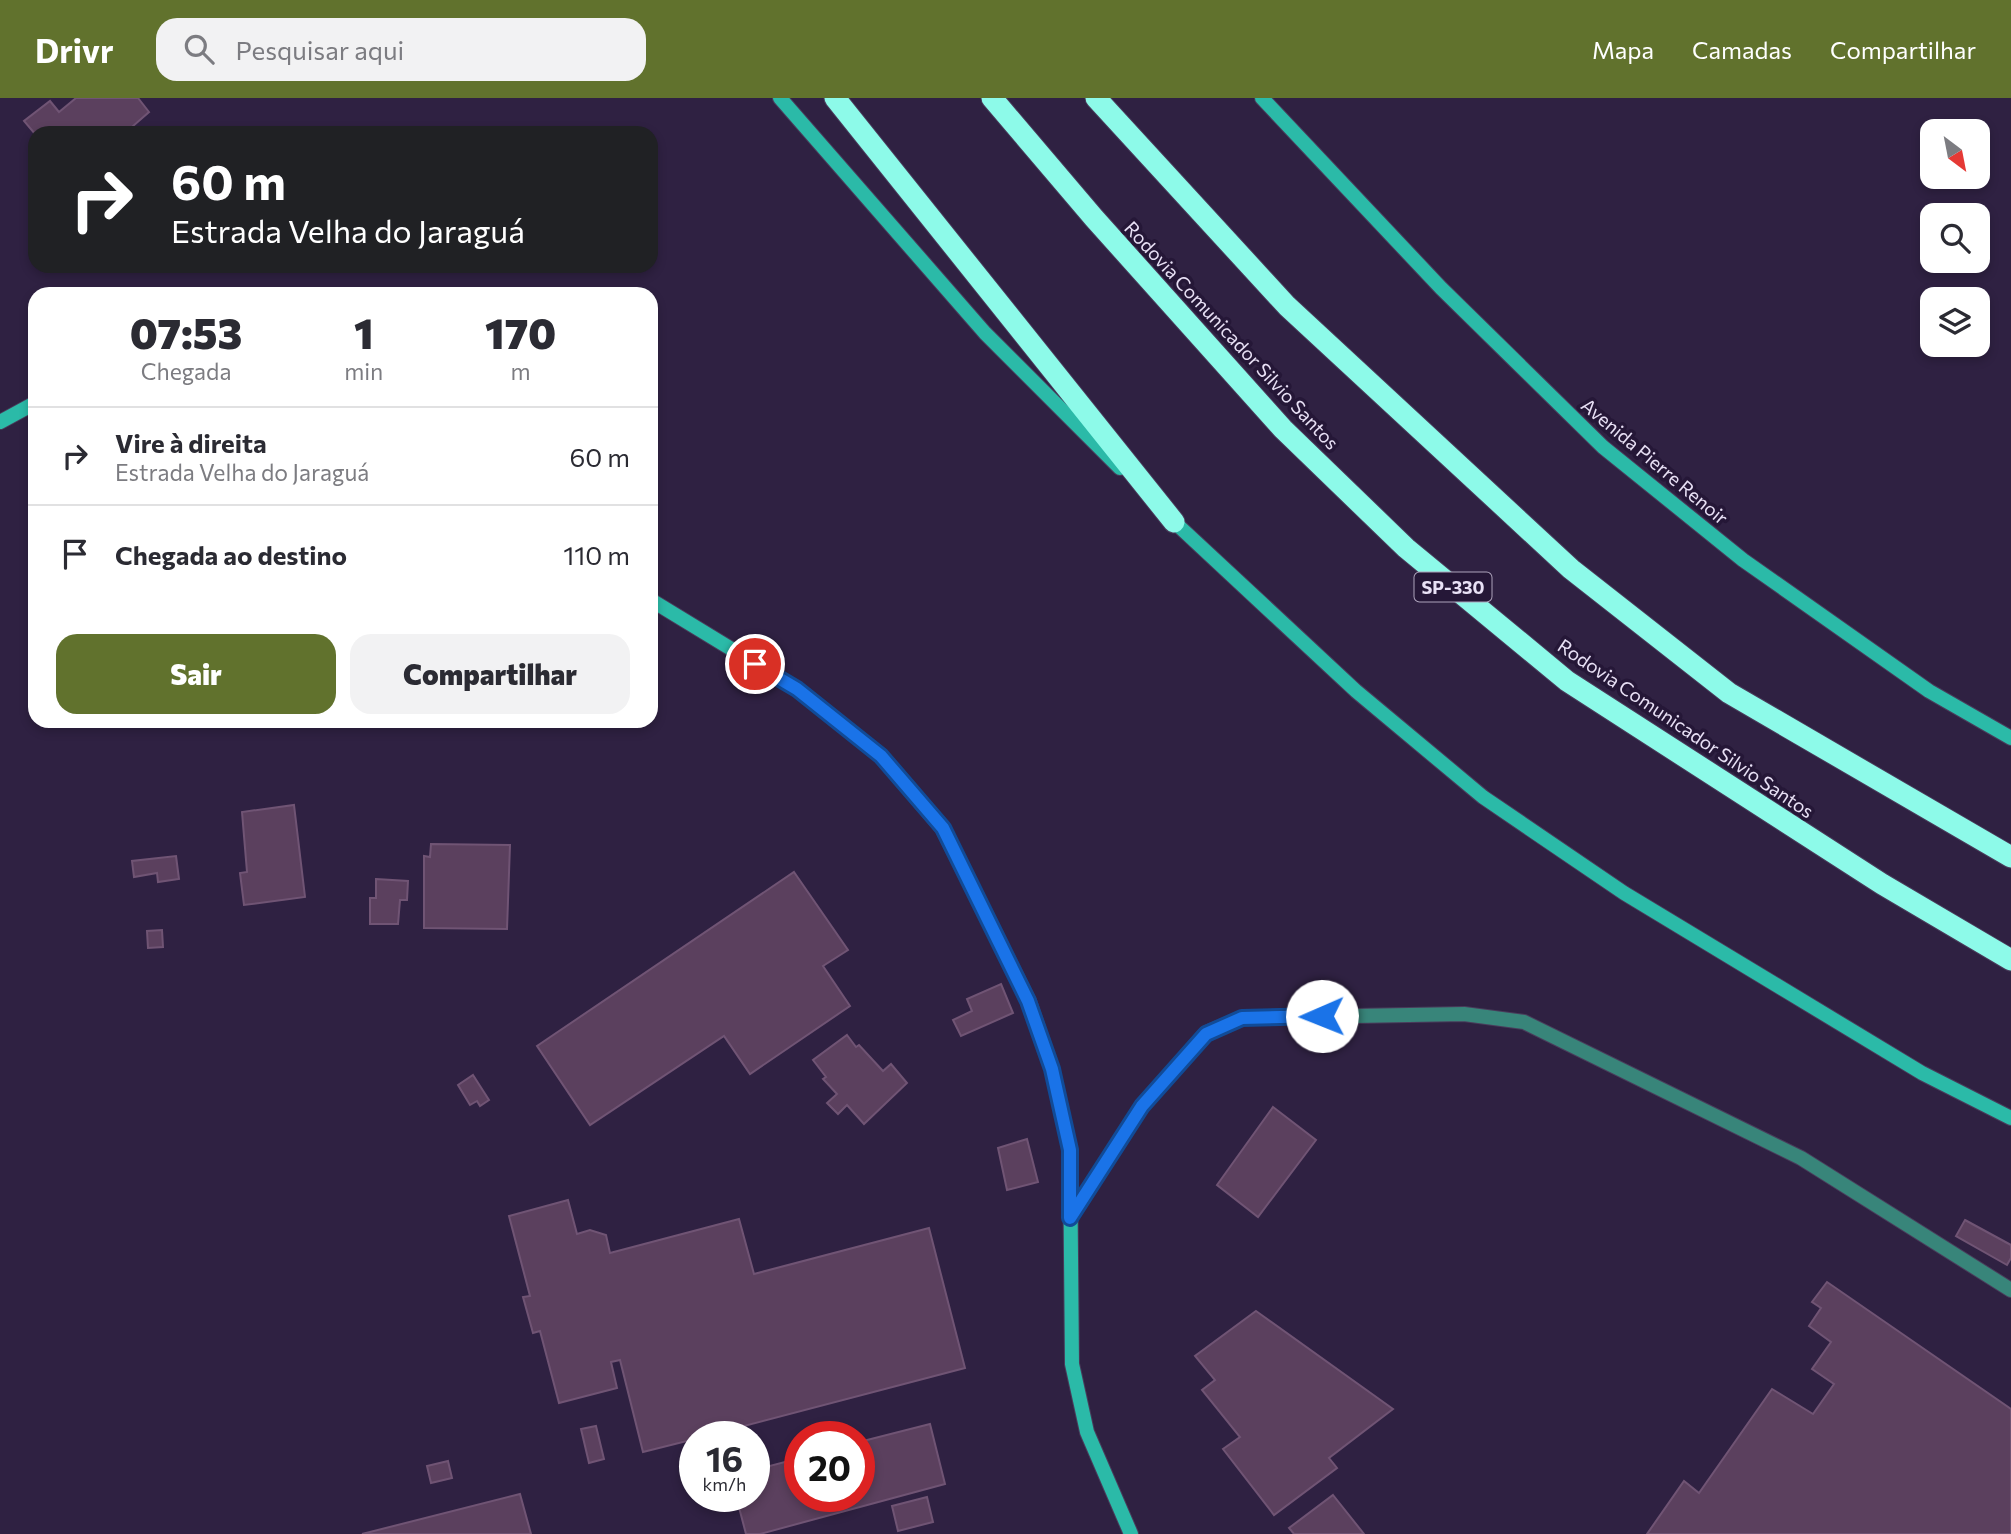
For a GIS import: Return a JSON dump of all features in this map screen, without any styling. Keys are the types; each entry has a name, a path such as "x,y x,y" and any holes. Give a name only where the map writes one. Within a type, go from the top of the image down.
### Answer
{"highway":[{"path":"835,98 1174,522"},
{"name":"Rodovia Comunicador Silvio Santos","path":"992,98 1103,228 1283,429 1406,548 1567,681 1882,884 2011,960"},
{"path":"1096,98 1287,306 1571,569 1729,693 2011,857"}],"street":[{"path":"779,98 985,333 1174,522 1356,691 1483,797 1624,893 1922,1073 2011,1118"},
{"name":"Avenida Pierre Renoir","path":"1262,98 1441,288 1603,447 1754,568 1929,691 2011,738"},
{"path":"0,422 28,407"},
{"path":"658,604 797,689 881,756 943,828 1028,1001 1052,1069 1070,1150 1072,1364 1087,1432 1131,1534"}],"lane":[{"path":"1070,1218 1142,1106 1206,1034 1242,1018 1464,1014 1524,1022 1801,1158 2011,1290"}],"building":[{"path":"76,98 138,98 149,112 133,126 28,126 24,121 50,101 59,112"},
{"path":"294,805 305,897 244,905 240,873 247,872 242,812"},
{"path":"431,844 510,845 507,929 424,928 424,856 430,857"},
{"path":"176,856 179,879 158,882 157,873 134,877 132,861"},
{"path":"794,872 848,950 823,966 850,1006 750,1074 724,1036 590,1125 537,1046"},
{"path":"376,879 408,881 407,900 400,900 398,924 370,924 370,898 376,898"},
{"path":"162,930 163,947 148,948 147,931"},
{"path":"1001,984 1013,1013 961,1036 953,1020 972,1011 967,999"},
{"path":"847,1035 856,1047 859,1045 883,1071 891,1064 907,1083 864,1124 847,1105 838,1114 827,1103 837,1094 823,1079 826,1077 813,1060"},
{"path":"473,1075 489,1100 480,1106 477,1101 470,1105 458,1085"},
{"path":"1273,1107 1316,1140 1258,1217 1217,1185"},
{"path":"1027,1139 1038,1182 1007,1190 998,1148"},
{"path":"568,1200 577,1234 590,1230 606,1235 610,1253 739,1219 754,1274 929,1228 965,1368 763,1421 679,1421 679,1443 643,1452 620,1360 611,1362 617,1388 559,1403 540,1331 533,1333 523,1297 530,1296 509,1216"},
{"path":"1965,1220 2011,1245 2011,1258 2007,1265 1956,1236"},
{"path":"1827,1282 2011,1409 2011,1534 1647,1534 1684,1481 1699,1493 1772,1389 1813,1414 1834,1384 1812,1369 1831,1342 1809,1326 1821,1308 1812,1302"},
{"path":"1256,1311 1393,1409 1329,1458 1337,1468 1274,1515 1223,1449 1240,1437 1202,1390 1215,1380 1195,1356"},
{"path":"930,1424 945,1484 875,1503 875,1438"},
{"path":"596,1426 604,1459 589,1463 581,1429"},
{"path":"448,1461 452,1478 431,1483 427,1466"},
{"path":"784,1462 784,1512 841,1512 760,1534 746,1534 740,1512 770,1512 770,1466"},
{"path":"520,1494 531,1534 362,1534"},
{"path":"1333,1495 1364,1534 1294,1534 1289,1528"},
{"path":"927,1497 933,1522 898,1531 892,1506"}],"route":[{"path":"755,664 797,689 881,756 943,828 1028,1001 1052,1069 1070,1150 1070,1218 1142,1106 1206,1034 1242,1018 1322,1016"}]}
